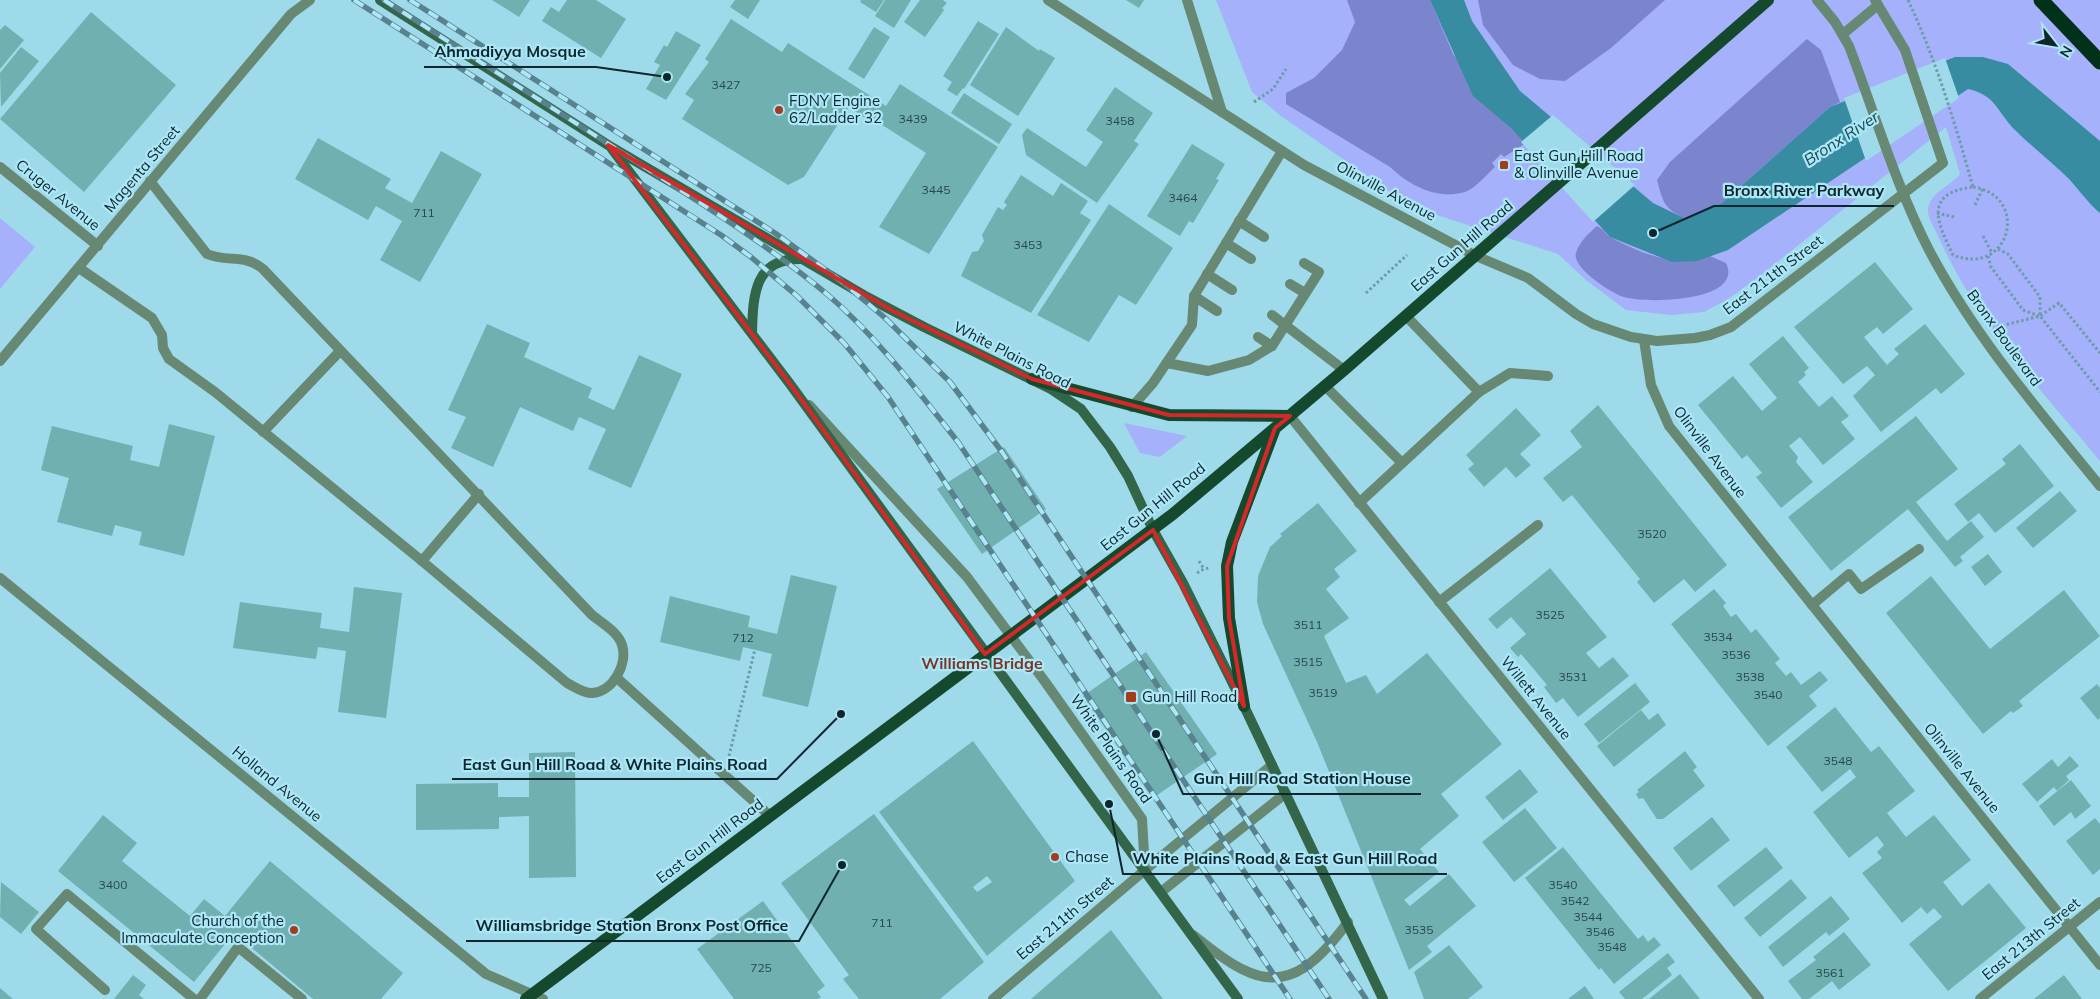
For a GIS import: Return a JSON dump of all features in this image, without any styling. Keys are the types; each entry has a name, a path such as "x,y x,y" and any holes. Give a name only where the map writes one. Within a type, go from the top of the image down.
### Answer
{"highway":[{"path":"2041,0 2100,62"}],"main road":[{"name":"White Plains Road","path":"380,0 608,145 893,311 1032,379 1081,410 1100,432 1128,476 1153,530 1183,583 1286,792 1383,999"},
{"name":"East Gun Hill Road","path":"534,997 770,816 1153,530 1344,370 1767,1"},
{"name":"White Plains Road","path":"608,145 790,384 1238,999"},
{"path":"752,333 753,300 761,277 766,270 781,262 792,259 804,259"},
{"path":"1032,379 1132,406 1188,416 1290,416"},
{"path":"1244,706 1229,618 1227,566 1232,542 1275,428"}],"street":[{"name":"Magenta Street","path":"0,361 291,14 310,0"},
{"name":"Olinville Avenue","path":"1048,0 1304,165 1476,256 1528,278 1576,314 1593,324 1644,340 1651,385 1668,426 2100,965"},
{"path":"1187,0 1222,112"},
{"name":"Bronx Boulevard","path":"1817,0 1843,34 1904,193 1929,250 1978,332 2100,486"},
{"path":"1843,34 1877,2 1906,50 1943,163 1904,193"},
{"path":"1132,406 1154,383 1192,326 1194,296 1282,150"},
{"name":"Cruger Avenue","path":"0,167 98,246"},
{"path":"79,268 146,313 157,325 169,359 215,392 422,560 567,683 582,691 594,693 606,687 617,678 622,666 623,656 622,645 614,632 592,615 479,494 254,261 244,258 220,258 207,254 150,181"},
{"name":"East 211th Street","path":"1644,340 1696,338 1731,327 1904,193"},
{"path":"1239,221 1264,237"},
{"path":"1226,243 1251,259"},
{"path":"1167,363 1208,371 1249,360 1272,346 1319,272 1304,262"},
{"path":"1207,274 1232,290"},
{"path":"1290,284 1305,293"},
{"path":"1194,296 1217,311"},
{"path":"1272,315 1344,370"},
{"path":"1406,316 1479,392"},
{"path":"1258,337 1272,346"},
{"path":"263,432 340,351"},
{"path":"1359,503 1479,392 1510,373 1548,376"},
{"name":"White Plains Road","path":"790,384 956,563 1011,636 1142,819 1145,870"},
{"path":"1325,386 1402,463"},
{"name":"Willett Avenue","path":"1290,416 1759,999"},
{"path":"422,560 479,494"},
{"path":"1439,602 1538,524"},
{"path":"1812,604 1849,574 1861,589 1919,549"},
{"name":"Holland Avenue","path":"0,578 486,974 534,997"},
{"path":"617,678 770,816"},
{"name":"East 211th Street","path":"993,999 1272,765"},
{"path":"1161,892 1286,792"},
{"path":"105,990 36,929 67,894 194,999"},
{"name":"East 213th Street","path":"1980,999 2100,902"},
{"name":"White Plains Road","path":"1188,932 1242,970 1261,977 1273,978 1292,974 1311,963 1326,950 1348,922"},
{"path":"200,999 238,947 302,999"}],"path":[{"path":"1908,0 1926,38 1958,134 1973,187"},
{"path":"1254,102 1273,89 1286,69"},
{"path":"1961,188 1983,188 1999,200 2008,219 2008,230 1998,249 1988,256 1976,260 1964,260 1953,255 1938,225 1937,213 1942,202 1950,194 1961,188"},
{"path":"1975,205 1983,188"},
{"path":"1937,213 1954,217"},
{"path":"1983,236 1992,253"},
{"path":"1998,249 2008,254 2040,297 2040,316"},
{"path":"1366,292 1407,255"},
{"path":"1988,256 1991,267 2023,310 2040,316 2100,392"},
{"path":"1978,332 2040,316 2059,303 2100,353"},
{"path":"1199,561 1204,569"},
{"path":"1197,574 1204,569 1215,568"},
{"path":"725,775 755,650"}],"highlighted area":[{"path":"608,145 893,311 1032,379 1169,415 1290,416 1275,428 1227,566 1229,618 1244,706 1153,530 985,654 790,384"}],"shaded area":[{"path":"1216,0 2100,0 2100,461 2033,381 1990,325 1952,266 1931,222 1928,209 1932,198 1960,174 1946,127 1760,276 1728,299 1704,312 1671,315 1626,310 1587,281 1558,254 1412,207 1281,116 1252,92"},
{"path":"1347,0 1430,0 1453,54 1526,143 1504,157 1501,154 1492,163 1495,167 1477,185 1469,190 1455,194 1434,193 1406,180 1390,167 1286,104 1286,93 1314,78 1342,50 1355,22"},
{"path":"1478,0 1665,0 1611,48 1565,81 1540,79 1513,65 1483,25"},
{"path":"1807,39 1821,50 1840,102 1830,107 1722,203 1684,218 1672,211 1663,199 1657,180 1670,162"},
{"path":"0,218 35,247 0,289"},
{"path":"1597,226 1610,237 1647,254 1672,260 1698,259 1710,256 1726,263 1728,276 1721,286 1708,293 1690,297 1652,300 1618,295 1594,279 1576,259 1579,245"},
{"path":"1124,423 1187,436 1160,457 1140,453"}],"water":[{"name":"Bronx River","path":"1430,0 1464,0 1472,21 1520,91 1653,203 1684,218 1722,203 1830,107 1955,57 1983,57 2008,64 2100,141 2100,213 2069,179 2015,130 1985,95 1968,89 1728,250 1697,261 1672,262 1610,237 1511,128 1473,96"}],"pier":[{"path":"1945,58 1959,98 1866,161 1844,98"},
{"path":"1553,115 1635,185 1593,222 1521,142"}],"building":[{"path":"492,0 530,0 519,17"},
{"path":"567,0 596,0 626,19 601,58 542,21 551,7 559,12"},
{"path":"735,0 760,0 748,19 730,7"},
{"path":"861,0 884,0 876,12 860,2"},
{"path":"885,0 911,0 894,28 875,16"},
{"path":"920,0 943,0 947,3 925,37 904,22"},
{"path":"1126,0 1144,0 1139,8"},
{"path":"91,12 176,85 84,192 0,119"},
{"path":"731,19 782,52 788,43 886,106 900,84 998,147 929,254 879,227 926,153 876,121 874,124 849,107 804,177 788,185 682,119 694,100 685,94 709,62 705,59"},
{"path":"978,21 999,34 964,89 957,96 947,90 952,82 943,76"},
{"path":"5,25 24,40 0,69 0,30"},
{"path":"874,27 890,37 864,79 848,69"},
{"path":"1006,27 1039,51 1040,49 1055,58 1018,116 970,85"},
{"path":"676,31 701,45 666,100 646,89 660,65 654,62 664,45 667,47"},
{"path":"21,47 39,61 1,107 0,73"},
{"path":"1115,87 1153,113 1134,141 1139,144 1097,203 1026,155 1022,135 1027,128 1086,167 1103,142 1086,130"},
{"path":"964,93 1012,124 999,144 951,113"},
{"path":"318,138 391,179 385,188 412,203 441,151 482,174 420,282 380,260 402,221 376,206 368,220 295,179"},
{"path":"1192,144 1225,164 1216,179 1219,180 1193,223 1189,221 1180,236 1147,216"},
{"path":"1021,175 1053,196 1061,183 1088,201 1080,213 1091,220 1031,313 961,276 972,252 978,251 984,241 982,235 998,207 1003,210 1007,205 1004,202"},
{"path":"1109,204 1173,248 1136,305 1119,295 1089,342 1037,315"},
{"path":"1875,262 1913,309 1883,334 1877,327 1864,337 1887,365 1899,354 1894,349 1925,324 1965,374 1941,394 1936,388 1881,432 1853,396 1875,375 1867,366 1843,384 1794,327"},
{"path":"487,324 530,343 524,357 592,388 588,398 614,410 639,355 682,374 631,488 588,469 606,429 579,417 573,431 520,407 493,467 451,448 466,417 448,410"},
{"path":"1783,336 1809,368 1804,372 1806,375 1798,382 1819,407 1832,396 1849,416 1841,422 1855,439 1823,465 1800,437 1789,446 1798,457 1796,462 1813,482 1781,508 1756,477 1762,473 1747,455 1742,459 1698,405 1733,376 1762,411 1777,398 1749,364"},
{"path":"1598,405 1727,565 1695,592 1684,579 1654,603 1637,582 1640,579 1572,495 1563,502 1543,478 1582,447 1570,431"},
{"path":"1516,408 1541,435 1520,454 1531,465 1516,478 1506,467 1484,487 1468,469 1474,464 1466,455"},
{"path":"1916,416 1958,469 1916,502 1947,541 1971,521 1984,537 1960,557 1963,561 1955,567 1908,509 1831,571 1788,517"},
{"path":"169,424 215,436 184,556 139,545 142,532 115,525 112,536 57,522 69,478 41,470 52,426 133,446 130,460 159,467"},
{"path":"2020,444 2054,486 1995,533 1979,513 1968,522 1954,504 2006,464 2002,459"},
{"path":"1004,447 1046,509 982,554 937,489"},
{"path":"2060,491 2077,511 2033,548 2016,528"},
{"path":"1318,503 1357,551 1334,569 1340,577 1326,589 1349,618 1324,636 1346,683 1366,675 1377,694 1427,653 1502,744 1441,794 1459,816 1420,849 1439,872 1404,900 1410,906 1449,874 1476,906 1427,946 1432,952 1409,970 1317,742 1263,624 1257,602 1258,576 1270,547 1282,536 1280,534"},
{"path":"1988,554 2002,572 1985,586 1971,567"},
{"path":"1550,568 1607,637 1586,653 1599,668 1613,657 1629,676 1578,717 1563,698 1556,703 1544,687 1547,685 1521,654 1518,657 1510,648 1526,634 1511,617 1497,629 1488,619"},
{"path":"791,575 837,586 808,707 762,696 772,654 743,647 740,661 660,642 670,596 750,616 748,627 777,634"},
{"path":"1931,576 1990,649 2064,590 2100,636 2019,701 2023,706 2013,713 2011,711 1983,734 1886,613"},
{"path":"354,587 402,593 386,718 338,712 346,651 318,647 316,659 233,648 240,602 322,613 320,628 349,632"},
{"path":"1714,589 1726,603 1723,606 1731,617 1736,614 1751,633 1756,629 1780,659 1775,663 1786,676 1791,672 1801,685 1820,671 1828,680 1809,696 1817,706 1768,746 1671,624"},
{"path":"1146,652 1217,754 1153,798 1083,696"},
{"path":"1635,683 1650,702 1599,743 1584,724"},
{"path":"2097,684 2100,688 2100,718 2098,720 2080,698"},
{"path":"1835,707 1871,752 1879,746 1915,791 1887,813 1906,837 1934,815 1971,860 1943,882 1962,906 1989,883 2026,928 1948,991 1909,944 1942,917 1934,908 1927,914 1921,907 1902,923 1862,873 1882,858 1877,852 1884,845 1877,836 1849,858 1813,812 1856,777 1850,769 1822,792 1786,747"},
{"path":"1641,710 1649,720 1658,713 1666,725 1614,767 1597,746"},
{"path":"973,741 1075,881 987,956 879,812","holes":["987,876 992,882 977,892 973,887"]},
{"path":"1685,751 1697,767 1693,770 1705,786 1663,819 1657,819 1643,798 1639,799 1636,794 1639,792 1637,790"},
{"path":"575,752 576,877 529,878 529,816 499,817 499,829 416,830 416,784 498,783 498,797 529,797 529,753"},
{"path":"2070,756 2079,766 2066,776 2069,780 2057,791 2054,787 2037,802 2022,784 2052,759 2058,767"},
{"path":"1520,769 1538,792 1503,820 1485,797"},
{"path":"2071,780 2091,806 2075,819 2071,812 2054,826 2039,806"},
{"path":"1525,808 1557,848 1514,882 1482,842"},
{"path":"874,814 984,962 940,999 859,999 843,979 849,975 781,883"},
{"path":"103,815 137,843 122,861 190,916 204,899 225,916 270,861 403,973 381,999 313,999 234,933 194,982 58,871"},
{"path":"1712,817 1730,840 1691,871 1673,848"},
{"path":"2095,818 2100,824 2100,869 2093,875 2066,841"},
{"path":"1563,847 1638,939 1643,935 1648,942 1654,937 1661,945 1614,984 1601,968 1599,970 1525,878"},
{"path":"1766,847 1783,868 1734,907 1717,886"},
{"path":"1791,879 1807,898 1760,937 1744,918"},
{"path":"1,882 39,912 21,934 0,917"},
{"path":"1831,896 1850,919 1829,936 1826,932 1783,967 1768,947"},
{"path":"763,901 825,986 817,992 821,997 818,999 734,999 697,949"},
{"path":"1111,930 1163,999 1031,999 1061,973"},
{"path":"1844,932 1871,965 1839,990 1832,981 1809,999 1802,999 1788,981 1816,960 1813,957"},
{"path":"1449,945 1483,987 1468,999 1424,999 1414,972"},
{"path":"1668,953 1675,962 1667,968 1672,975 1642,999 1625,999 1619,992"},
{"path":"1680,974 1700,999 1649,999"},
{"path":"133,975 146,985 139,995 144,999 114,999"},
{"path":"2064,975 2082,999 2034,999"},
{"path":"1585,986 1594,999 1568,999"},
{"path":"0,988 13,999 0,999"}],"railway":[{"path":"354,0 721,235 751,257 797,296 844,343 888,397 1290,999"},
{"path":"384,0 732,224 805,276 846,311 896,365 958,442 1329,999"},
{"path":"410,0 775,233 841,281 884,317 950,382 1002,452 1366,999"}],"place":[{"name":"Ahmadiyya Mosque","path":"667,77"},
{"name":"FDNY Engine 62/Ladder 32","path":"779,110"},
{"name":"East Gun Hill Road & Olinville Avenue","path":"1504,165"},
{"name":"Bronx River Parkway","path":"1653,233"},
{"name":"Gun Hill Road","path":"1131,697"},
{"name":"East Gun Hill Road & White Plains Road","path":"841,714"},
{"name":"Gun Hill Road Station House","path":"1156,734"},
{"name":"White Plains Road & East Gun Hill Road","path":"1109,804"},
{"name":"Chase","path":"1055,857"},
{"name":"Williamsbridge Station Bronx Post Office","path":"842,865"},
{"name":"Church of the Immaculate Conception","path":"294,930"}],"district":[{"name":"Williams Bridge","path":"982,663"}]}
